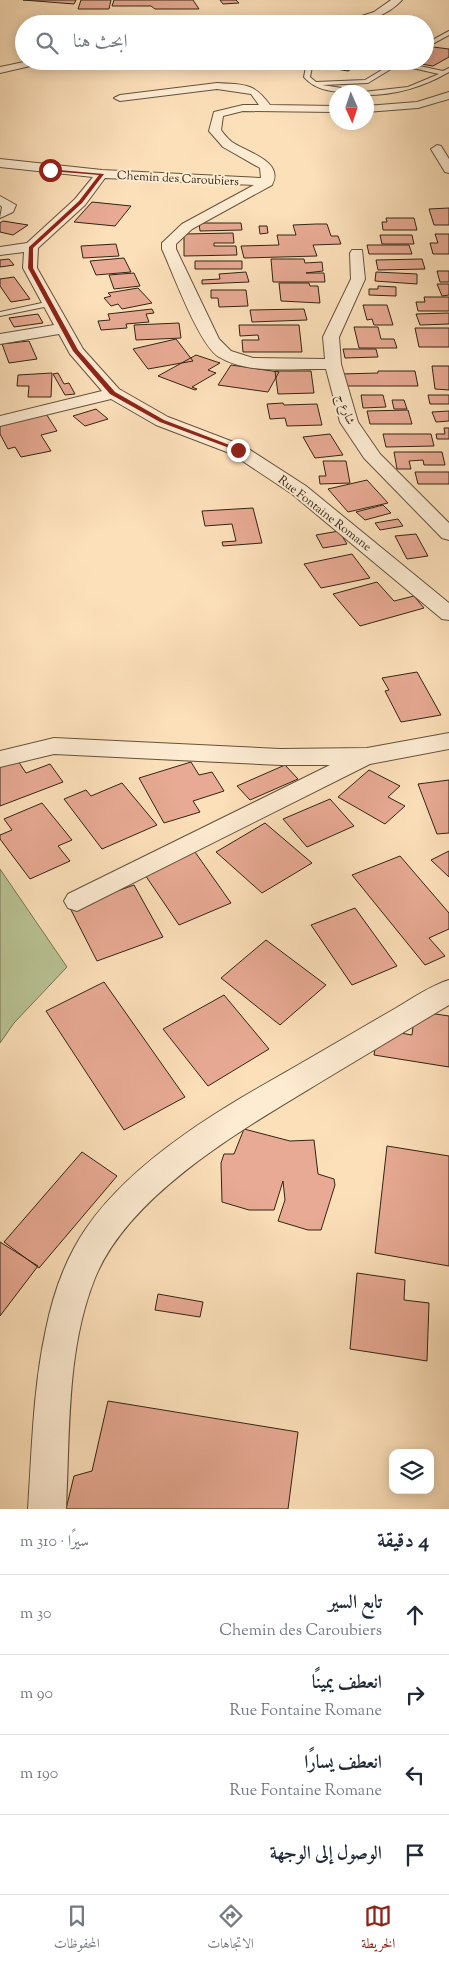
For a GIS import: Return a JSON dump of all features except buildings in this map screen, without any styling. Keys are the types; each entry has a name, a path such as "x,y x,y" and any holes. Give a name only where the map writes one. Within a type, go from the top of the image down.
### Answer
{"street":[{"path":"374,15 397,0"},
{"path":"0,70 15,67"},
{"path":"120,98 226,86 255,92 268,108"},
{"path":"374,108 418,105 449,95"},
{"path":"329,109 237,109 221,112 216,116 215,131 227,144 266,166 268,173 267,182 253,193 180,232 169,243 169,249 212,341 225,354 251,363 333,364"},
{"path":"437,149 449,169"},
{"name":"Chemin des Caroubiers","path":"0,162 102,174 267,182"},
{"path":"0,251 31,247 80,202 102,174"},
{"path":"0,200 9,205 8,210 0,214"},
{"name":"Rue Fontaine Romane","path":"31,247 30,268 65,328 76,351 112,393 162,421 238,450 299,490 449,614"},
{"name":"شارع ج","path":"357,253 358,279 331,337 333,364 349,422 373,458 449,534"},
{"path":"0,339 65,328"},
{"path":"0,421 112,393"},
{"path":"0,759 26,751 74,746 280,757 367,756 449,741"},
{"path":"77,901 367,756"},
{"path":"47,1509 57,1377 64,1320 81,1269 108,1225 142,1187 243,1112 449,991"}],"lane":[{"path":"434,34 449,26"},
{"path":"434,40 449,33"},
{"path":"308,70 307,77 314,84 329,89"},
{"path":"314,84 366,82 386,70"},
{"path":"434,70 447,72"},
{"path":"374,93 404,91 427,84 447,72"},
{"path":"0,314 51,303"}],"green space":[{"path":"0,869 67,967 14,1023 0,1043"}],"route":[{"path":"50,170 102,174 80,202 31,247 30,268 65,328 76,351 112,393 162,421 238,450"}]}
